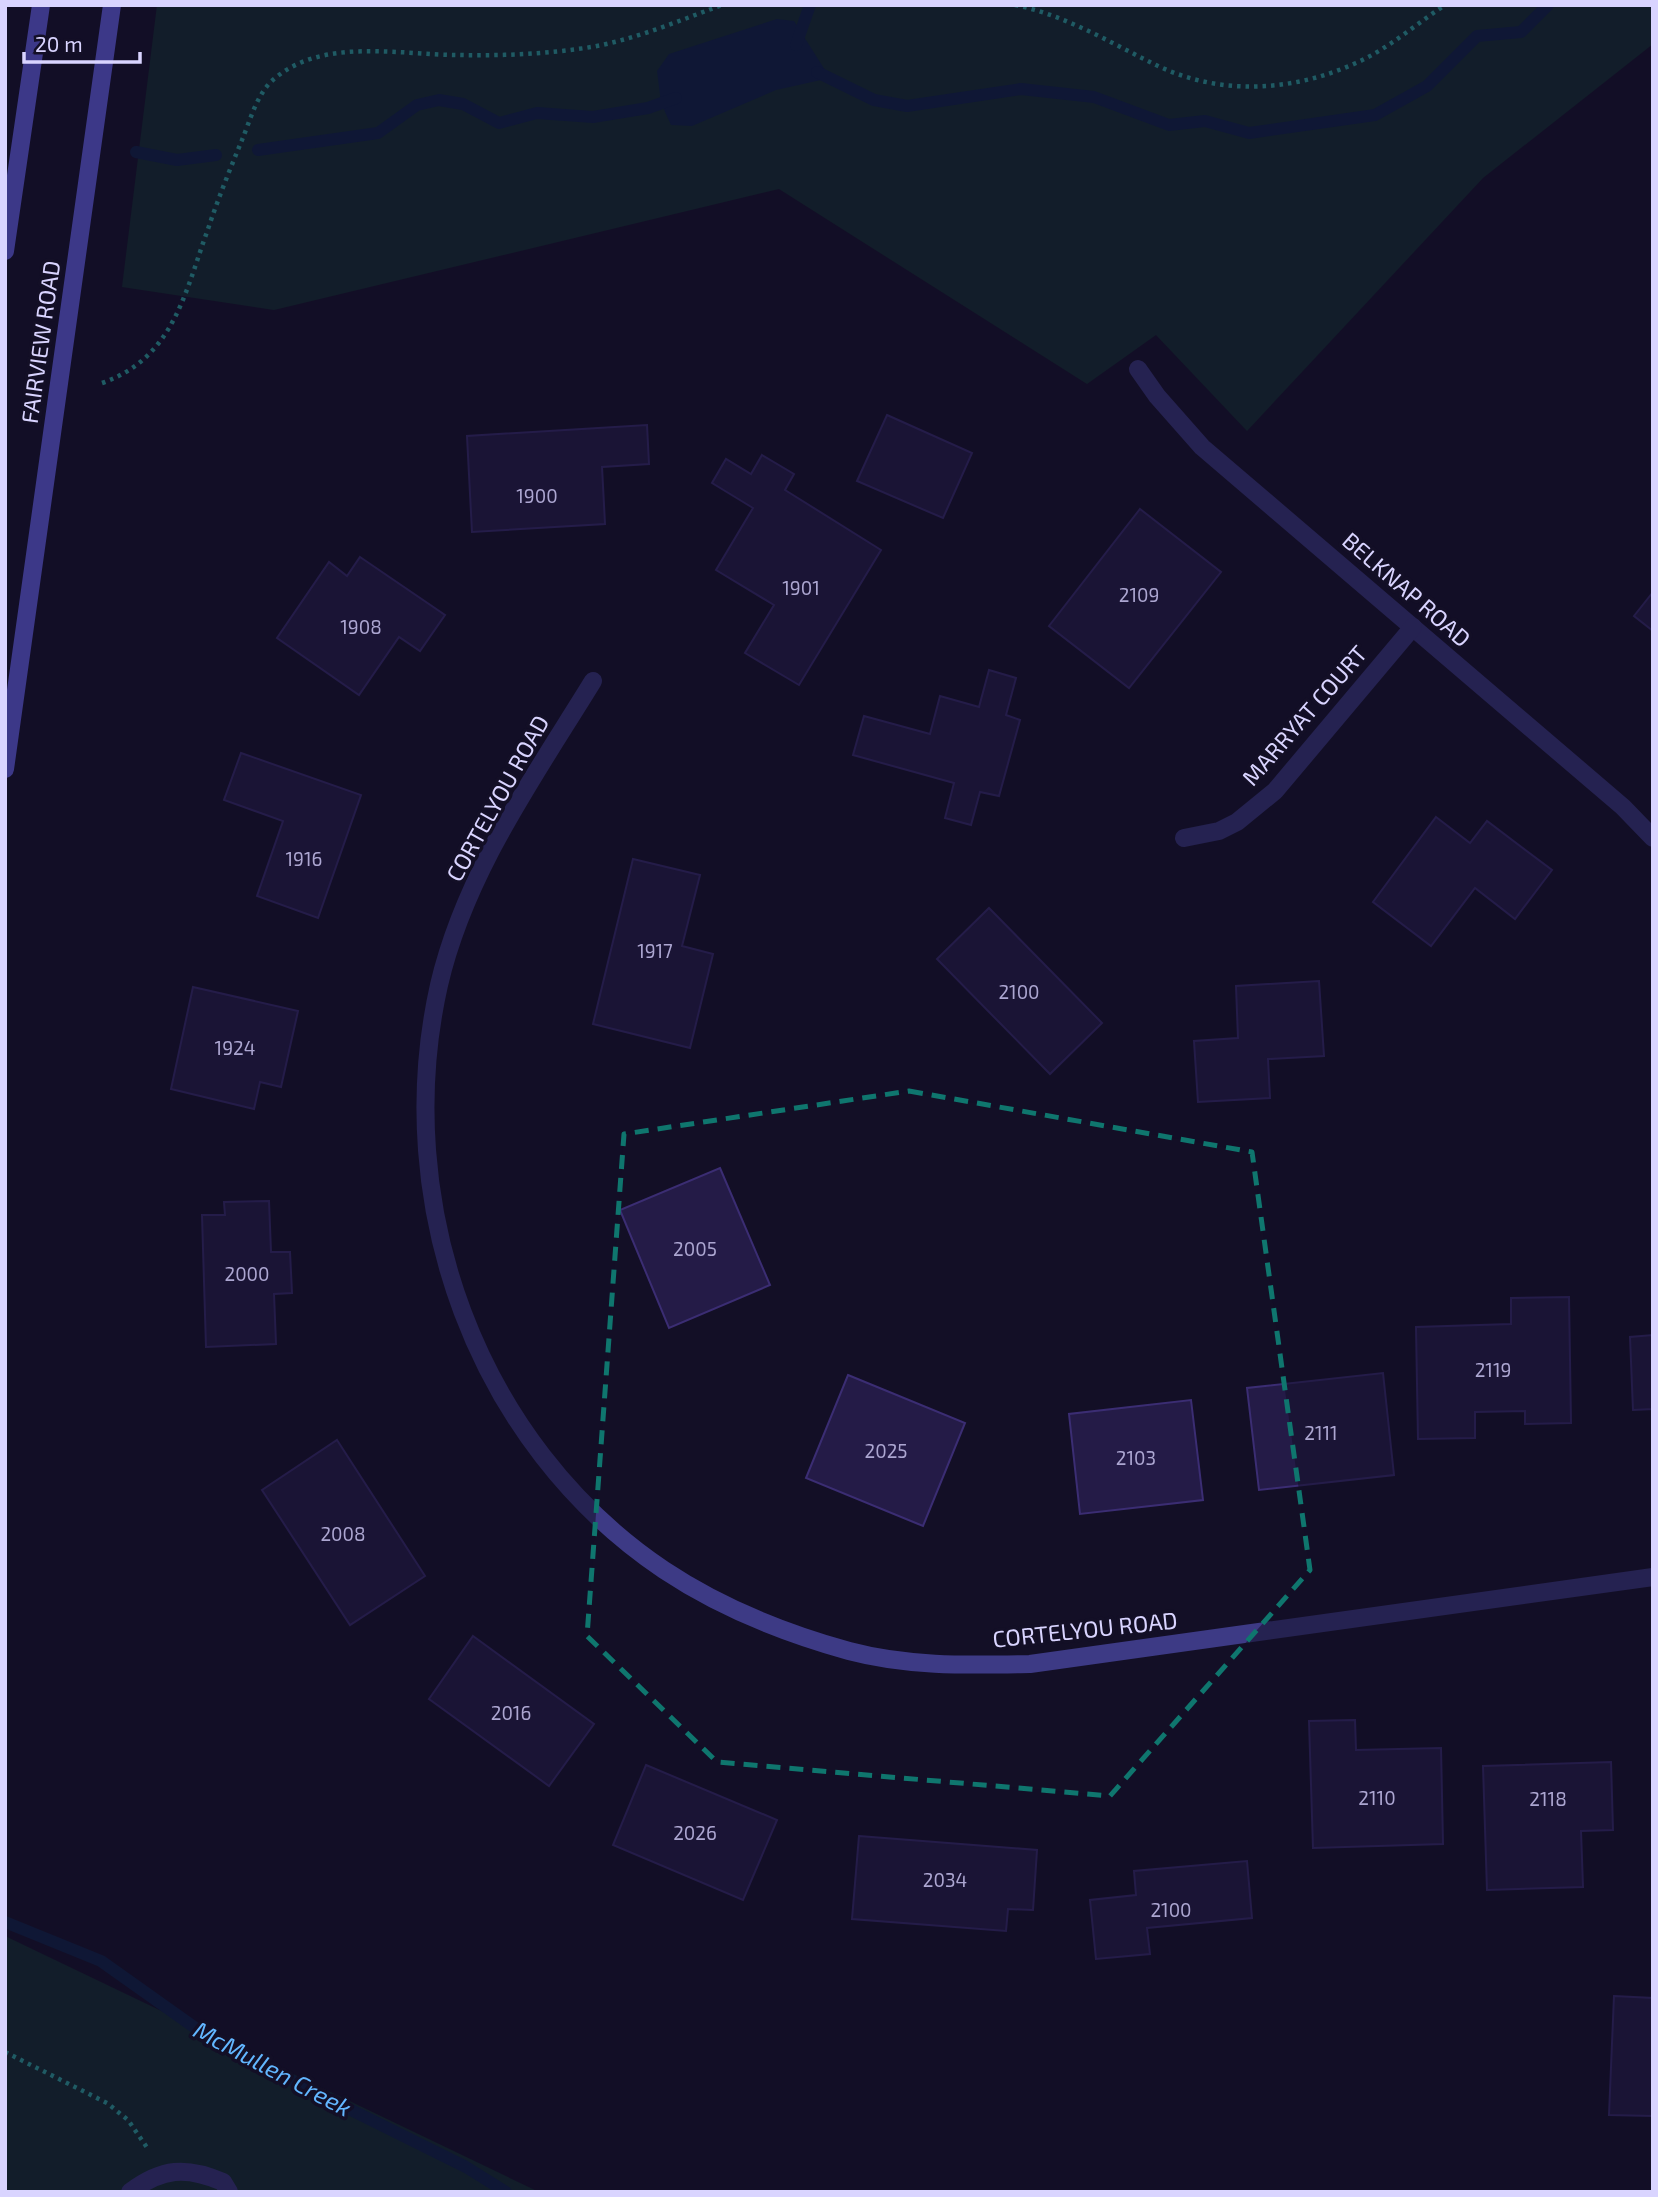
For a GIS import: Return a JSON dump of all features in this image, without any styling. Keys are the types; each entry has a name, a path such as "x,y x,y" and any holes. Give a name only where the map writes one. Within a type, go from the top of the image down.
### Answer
{"main road":[{"name":"FAIRVIEW ROAD","path":"5,251 41,5"},
{"name":"FAIRVIEW ROAD","path":"5,769 112,5"}],"street":[{"name":"BELKNAP ROAD","path":"1138,369 1157,396 1202,447 1623,807 1653,838"},
{"name":"MARRYAT COURT","path":"1184,838 1219,831 1237,822 1275,791 1413,627"},
{"name":"CORTELYOU ROAD","path":"593,681 508,819 464,906 440,984 426,1064 424,1118 430,1198 448,1274 473,1341 518,1422 567,1483 604,1521 664,1570 731,1608 775,1628 852,1652 946,1665 1030,1664 1653,1577"},
{"path":"130,2192 159,2174 182,2171 206,2175 223,2182 229,2192"}],"path":[{"path":"102,383 126,374 170,328 195,274 206,232 253,112 273,80 290,68 339,52 492,55 588,48 635,36 722,5"},
{"path":"1015,5 1058,17 1193,80 1239,89 1318,78 1358,63 1445,5"},
{"path":"5,2052 25,2059 107,2103 128,2120 159,2174"}],"highlighted area":[{"path":"909,1091 1252,1152 1310,1570 1110,1796 717,1762 587,1636 624,1134"}],"green space":[{"path":"157,5 1653,5 1653,44 1483,178 1247,431 1156,335 1087,384 779,189 274,310 122,287"},
{"path":"5,1936 539,2192 5,2192"}],"water":[{"path":"777,19 794,21 830,78 776,90 692,126 671,125 661,103 657,71 669,54"}],"building":[{"path":"887,415 972,453 943,518 857,481"},
{"path":"647,425 649,464 602,467 605,524 472,532 467,436"},
{"path":"762,455 794,474 785,490 881,550 799,685 745,653 774,605 716,570 753,508 712,483 726,459 751,474"},
{"path":"1140,509 1221,572 1129,688 1049,626"},
{"path":"360,557 445,615 420,651 399,637 359,695 277,638 329,562 347,576"},
{"path":"1653,592 1653,631 1634,616"},
{"path":"989,670 1016,678 1006,715 1020,720 999,796 980,792 971,825 945,818 954,783 853,755 864,716 930,734 940,696 979,707"},
{"path":"241,753 361,795 318,918 257,896 283,821 224,800"},
{"path":"1436,817 1470,843 1487,821 1552,870 1515,919 1475,888 1431,946 1373,902"},
{"path":"633,859 700,875 682,946 713,954 690,1048 593,1024"},
{"path":"989,908 1102,1023 1050,1074 937,959"},
{"path":"1319,981 1324,1056 1268,1059 1270,1098 1198,1102 1194,1041 1238,1038 1236,986"},
{"path":"193,987 298,1011 281,1087 260,1082 254,1109 171,1089"},
{"path":"720,1168 770,1285 669,1328 620,1210"},
{"path":"269,1201 271,1252 290,1252 292,1293 274,1294 276,1344 206,1347 202,1215 225,1215 224,1202"},
{"path":"1569,1297 1571,1423 1525,1424 1525,1411 1475,1412 1475,1438 1418,1439 1416,1327 1511,1324 1511,1298"},
{"path":"1653,1335 1653,1409 1633,1410 1630,1337"},
{"path":"1383,1373 1394,1475 1259,1490 1247,1388"},
{"path":"848,1375 965,1423 923,1526 806,1478"},
{"path":"1191,1400 1203,1500 1080,1514 1069,1414"},
{"path":"337,1440 425,1576 350,1625 262,1490"},
{"path":"473,1636 594,1724 549,1786 429,1699"},
{"path":"1355,1720 1356,1750 1441,1748 1443,1844 1313,1848 1309,1721"},
{"path":"1611,1762 1613,1830 1581,1831 1583,1887 1487,1890 1483,1766"},
{"path":"646,1765 777,1820 743,1900 613,1845"},
{"path":"859,1836 1037,1850 1033,1910 1008,1909 1006,1931 852,1919"},
{"path":"1247,1861 1252,1918 1147,1928 1150,1954 1096,1959 1090,1900 1136,1895 1134,1871"},
{"path":"1614,1996 1653,1998 1653,2116 1609,2115"}],"waterway":[{"path":"796,45 810,5"},
{"path":"817,72 874,100 907,106 1021,89 1094,97 1169,125 1205,121 1249,133 1375,115 1427,86 1477,36 1521,32 1548,5"},
{"path":"258,150 378,133 417,105 439,100 463,104 499,123 537,113 593,117 648,108 676,98"},
{"path":"136,152 177,160 216,155"},
{"name":"McMullen Creek","path":"5,1922 101,1961 218,2044 466,2167 506,2192"}]}
